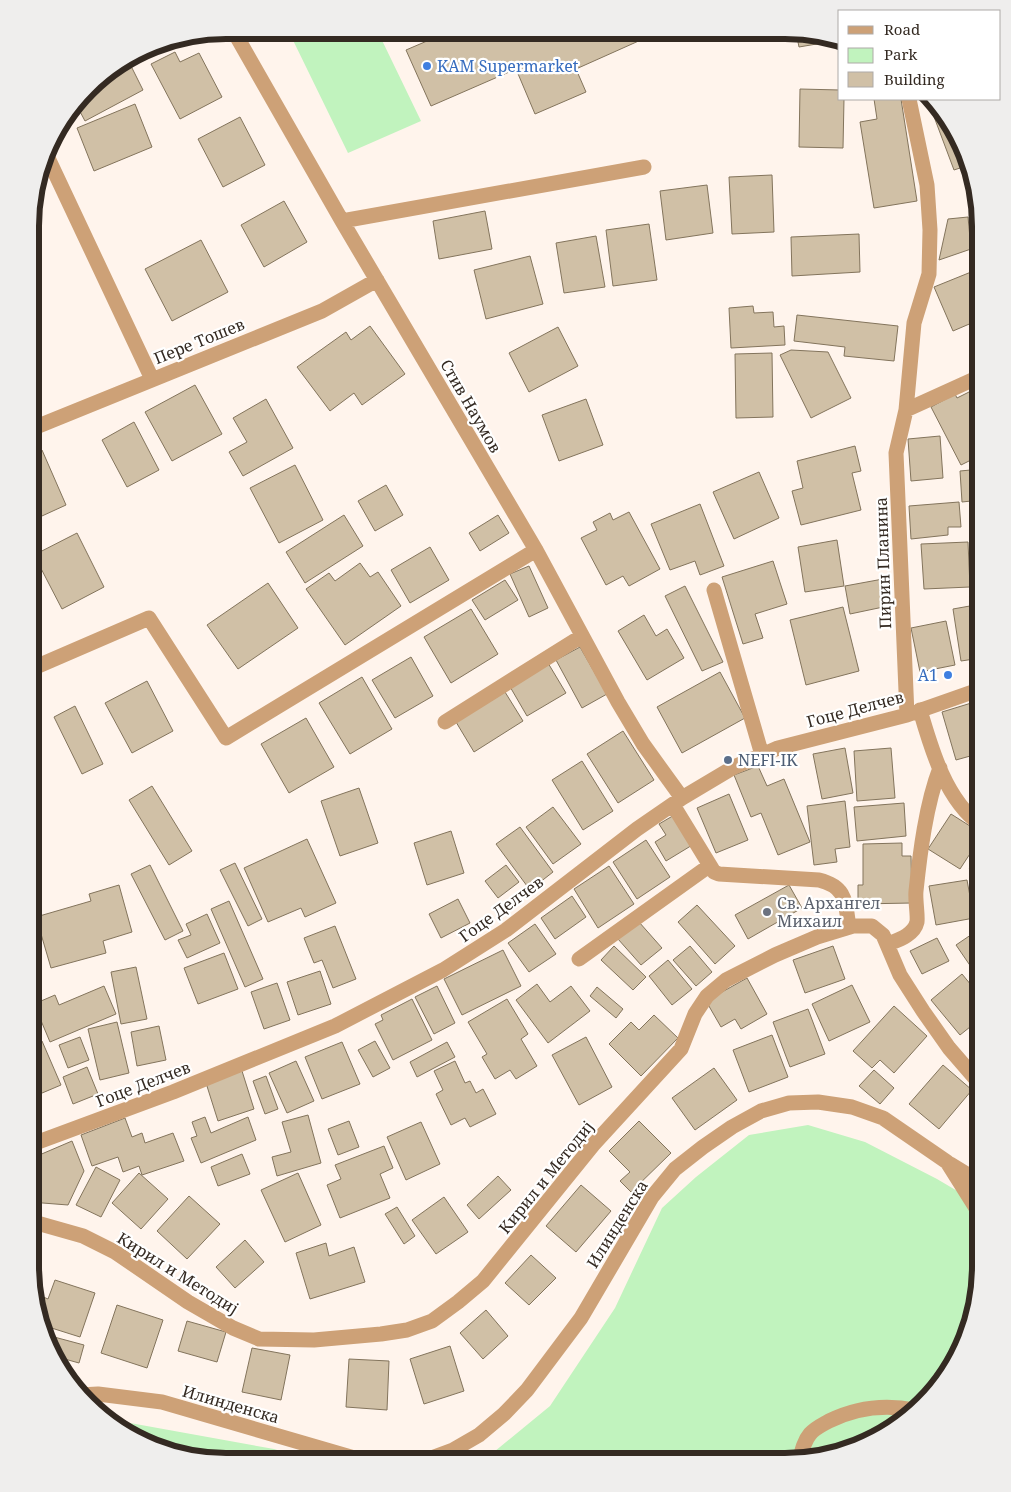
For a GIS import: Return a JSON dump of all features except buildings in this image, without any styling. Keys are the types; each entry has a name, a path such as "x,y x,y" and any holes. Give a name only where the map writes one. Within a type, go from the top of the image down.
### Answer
{"street":[{"name":"Стив Наумов","path":"238,39 536,550 582,636 677,801 709,866"},
{"name":"Пирин Планина","path":"909,100 928,185 930,230 929,274 914,323 906,410 896,453 913,712 947,784 963,808 972,816"},
{"path":"50,163 152,379"},
{"path":"342,220 644,167"},
{"name":"Пере Тошев","path":"39,426 322,311 377,280"},
{"path":"906,410 972,380"},
{"path":"39,666 149,618 226,738 536,550"},
{"path":"714,590 762,755"},
{"path":"445,722 582,636"},
{"name":"Гоце Делчев","path":"39,1142 173,1092 335,1026 443,970 506,930 621,841 677,801 734,767 778,748 913,712 972,692"},
{"path":"888,944 908,935 917,922 916,894 928,809 934,783 940,768"},
{"path":"579,959 709,866 718,874 819,880 831,883 839,890 844,899 849,927"},
{"name":"Кирил и Методиј","path":"39,1224 83,1236 115,1252 188,1302 233,1328 259,1339 314,1340 381,1334 407,1330 432,1321 483,1282 593,1145 682,1049 695,1014 707,996 726,980 775,955 817,937 849,927 872,926 883,935 900,974 923,1011 949,1048 972,1075"},
{"name":"Илинденска","path":"445,1453 479,1435 504,1414 526,1390 581,1318 652,1197 675,1169 703,1147 761,1111 789,1103 818,1102 852,1107 883,1118 948,1162 972,1201"},
{"path":"948,1162 972,1177"},
{"name":"Илинденска","path":"89,1394 162,1402 337,1453"},
{"path":"801,1453 810,1435 824,1424 841,1416 864,1408 884,1406 907,1409"}],"green space":[{"path":"292,39 381,39 421,121 348,153"},
{"path":"808,1125 865,1142 937,1179 972,1200 972,1279 969,1303 953,1349 941,1370 926,1390 899,1415 868,1434 834,1447 810,1452 493,1453 550,1406 615,1308 662,1208 696,1177 749,1135"},
{"path":"121,1421 274,1449 287,1453 213,1453 189,1450 154,1439"}],"place":[{"name":"KAM Supermarket","path":"427,66"},
{"name":"A1","path":"948,675"},
{"name":"NEFI-IK","path":"728,760"},
{"name":"Св. Архангел Михаил","path":"767,912"}]}
